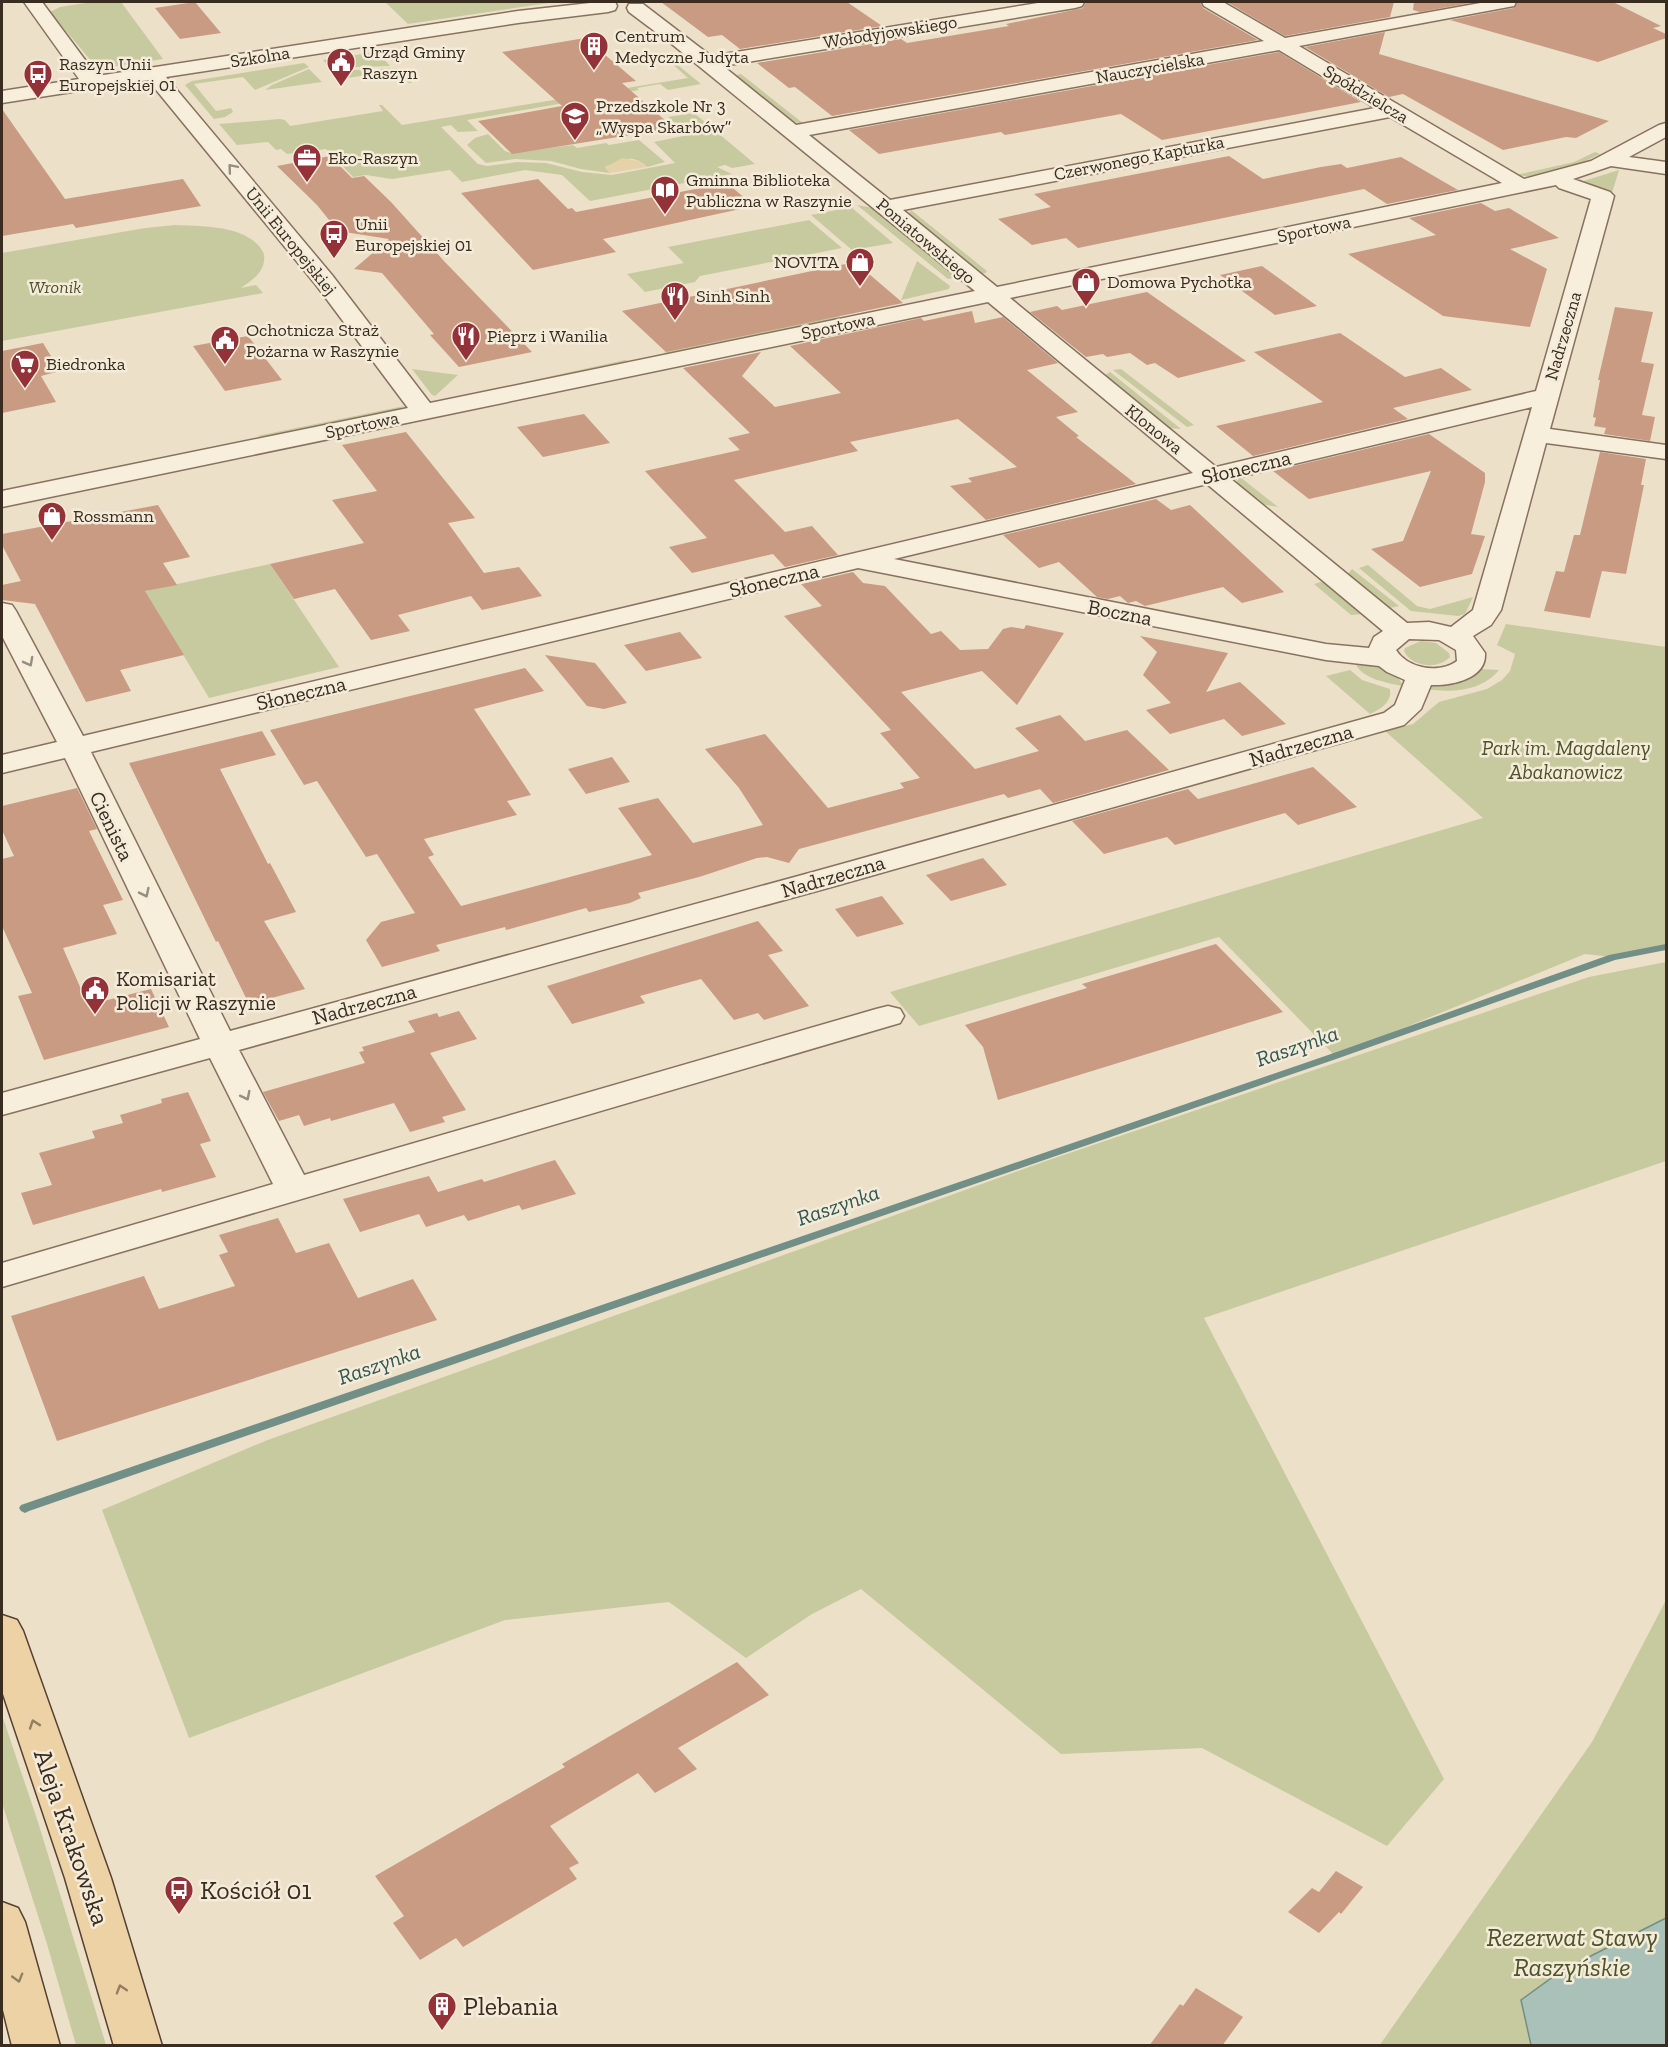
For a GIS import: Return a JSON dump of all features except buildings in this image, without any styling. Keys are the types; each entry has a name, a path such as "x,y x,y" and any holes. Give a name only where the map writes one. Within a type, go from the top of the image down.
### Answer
{"main road":[{"name":"Aleja Krakowska","path":"2,1631 88,1878 138,2046"},
{"path":"2,1922 36,2046"}],"street":[{"path":"33,2 92,83"},
{"name":"Wołodyjowskiego","path":"705,63 1075,2"},
{"name":"Spółdzielcza","path":"1211,2 1521,186"},
{"name":"Nauczycielska","path":"791,132 1507,2"},
{"name":"Szkolna","path":"2,97 602,3 643,5"},
{"name":"Poniatowskiego","path":"643,5 705,63 990,294"},
{"name":"Unii Europejskiej","path":"153,74 324,280 424,412"},
{"name":"Czerwonego Kapturka","path":"885,207 1394,110"},
{"name":"Sportowa","path":"2,499 1521,186 1581,172 1609,160 1666,129"},
{"path":"1609,160 1666,168"},
{"name":"Nadrzeczna","path":"1454,637 1481,619 1487,610 1603,196 1566,184"},
{"name":"Klonowa","path":"990,294 1401,633"},
{"name":"Słoneczna","path":"2,764 1546,396"},
{"path":"1535,434 1666,452"},
{"name":"Boczna","path":"856,560 1326,652 1385,658"},
{"name":"Cienista","path":"2,611 74,747 220,1044"},
{"path":"1427,630 1454,637 1464,643 1472,658 1469,665 1450,675 1421,675 1399,669 1385,658 1382,650 1384,643 1401,633 1427,630"},
{"name":"Nadrzeczna","path":"2,1104 847,873 1394,719 1407,710 1421,675"},
{"path":"2,1275 888,1016"},
{"path":"220,1044 294,1190"}],"green space":[{"path":"92,2 121,2 163,59 98,69 50,12 60,7"},
{"path":"385,2 555,2 408,24"},
{"path":"396,49 400,52 399,56 383,58 390,66 330,68 323,60"},
{"path":"660,53 663,53 701,84 668,90 660,84 637,88 639,90 467,120 478,131 458,132 451,125 441,127 478,164 487,166 517,162 546,163 582,172 612,175 675,163 654,142 688,135 668,117 694,113 755,164 732,168 725,165 717,167 732,174 590,201 562,175 525,170 462,182 450,170 392,179 366,175 353,177 326,149 287,154 281,149 276,150 268,142 237,145 219,124 280,119 285,120 290,126 383,111 379,105 382,105 402,125 688,78"},
{"path":"304,63 309,67 255,90 243,77 194,84 216,111 231,108 233,112 225,117 214,119 185,85 192,81"},
{"path":"398,68 412,83 409,83 396,70 342,79 334,71"},
{"path":"309,69 322,82 265,90 272,85"},
{"path":"741,74 804,124 790,121 732,76"},
{"path":"488,134 505,151 511,153 573,145 577,148 606,143 609,145 639,140 665,162 647,167 636,160 621,160 605,167 610,173 581,169 551,161 515,159 486,163 467,145 475,138"},
{"path":"1595,152 1600,154 1559,172 1538,176 1516,175 1574,162"},
{"path":"1619,170 1612,193 1574,184"},
{"path":"857,205 873,208 959,277 948,279"},
{"path":"851,207 893,243 852,250 811,215"},
{"path":"911,210 987,271 986,273 980,274 908,215"},
{"path":"809,220 842,248 700,276 695,282 645,292 627,274 684,263 668,247"},
{"name":"Wronik","path":"175,225 225,229 248,237 258,244 264,254 263,265 258,274 241,288 256,285 263,293 2,341 2,253 145,228"},
{"path":"917,261 950,286 949,289 901,300"},
{"path":"839,316 841,318 839,320 671,354 663,352"},
{"path":"629,361 628,363 511,385"},
{"path":"412,369 458,375 435,396"},
{"path":"1121,369 1194,425 1187,427 1113,370"},
{"path":"1110,372 1181,429 1167,428 1104,376"},
{"path":"404,406 394,412 268,438 257,436"},
{"path":"1240,477 1278,507 1261,504 1237,485"},
{"path":"270,564 339,667 209,698 145,591"},
{"path":"1368,565 1417,606 1430,609 1473,597 1465,614 1458,616 1411,611 1359,568"},
{"path":"1352,569 1399,606 1390,608 1348,574"},
{"path":"1327,583 1364,614 1351,615 1314,584"},
{"name":"Park im. Magdaleny Abakanowicz","path":"1506,624 1666,647 1666,947 1613,957 1585,954 1335,1056 1219,937 919,1026 890,992 1483,818 1385,731 1413,724 1439,702 1487,689 1502,680 1510,671 1515,654 1497,645"},
{"path":"1421,641 1436,643 1449,653 1450,657 1439,664 1432,665 1412,661 1404,651 1405,648"},
{"path":"1355,663 1383,668 1395,675 1403,686 1369,677"},
{"path":"1480,669 1499,670 1484,682 1466,689 1446,691 1427,689 1438,683"},
{"path":"1350,670 1362,680 1390,689 1389,698 1378,710 1370,714 1326,676"},
{"path":"1666,962 1666,1161 1204,1318 1444,1779 1387,1846 1202,1748 1061,1754 861,1589 812,1614 746,1658 669,1602 505,1620 189,1738 102,1510 265,1441 1043,1162 1589,977"},
{"name":"Rezerwat Stawy Raszyńskie","path":"1666,1600 1666,2045 1379,2046 1592,1742"},
{"path":"2,1715 38,1822 106,2045 76,2045 47,1944 2,1803"}],"sand":[{"path":"622,158 639,161 647,167 610,173 605,168"}],"water":[{"path":"1666,1918 1666,2045 1531,2045 1521,2000 1561,1971"}],"waterway":[{"name":"Raszynka","path":"25,1508 1335,1056 1613,957 1666,947"}],"place":[{"name":"Centrum Medyczne Judyta","path":"594,72"},
{"name":"Urząd Gminy Raszyn","path":"341,88"},
{"name":"Raszyn Unii Europejskiej 01","path":"38,100"},
{"name":"Przedszkole Nr 3 „Wyspa Skarbów”","path":"575,142"},
{"name":"Eko-Raszyn","path":"307,184"},
{"name":"Gminna Biblioteka Publiczna w Raszynie","path":"665,216"},
{"name":"Unii Europejskiej 01","path":"334,260"},
{"name":"NOVITA","path":"860,288"},
{"name":"Domowa Pychotka","path":"1086,308"},
{"name":"Sinh Sinh","path":"675,322"},
{"name":"Pieprz i Wanilia","path":"466,362"},
{"name":"Ochotnicza Straż Pożarna w Raszynie","path":"225,366"},
{"name":"Biedronka","path":"25,390"},
{"name":"Rossmann","path":"52,542"},
{"name":"Komisariat Policji w Raszynie","path":"95,1016"},
{"name":"Kościół 01","path":"179,1916"},
{"name":"Plebania","path":"442,2032"}]}
